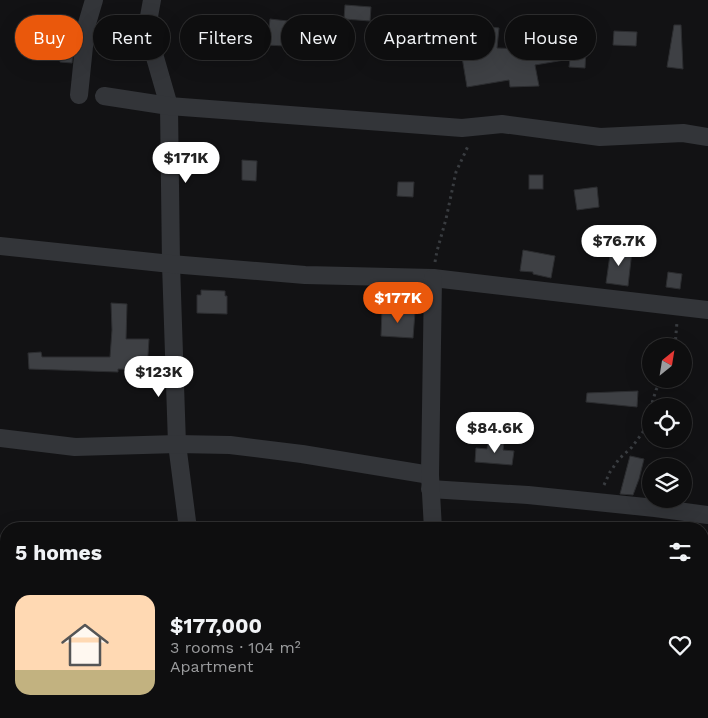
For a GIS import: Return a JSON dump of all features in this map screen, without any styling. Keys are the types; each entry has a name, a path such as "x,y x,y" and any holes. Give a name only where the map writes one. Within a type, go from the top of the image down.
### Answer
{"street":[{"path":"79,95 86,27 94,0"},
{"path":"152,0 148,22 152,47 169,106 171,264 177,444 187,522"},
{"path":"104,96 169,106 462,128 502,124 600,138 683,134 708,136"},
{"path":"0,246 171,264 305,275 433,278 708,310"},
{"path":"433,278 430,482 433,522"},
{"path":"0,438 75,447 177,444 230,445 302,454 430,482 708,515"}],"path":[{"path":"433,278 437,251 456,172 463,155 480,127"},
{"path":"676,338 677,319"},
{"path":"596,501 610,472 619,459 632,447 648,422 657,388"}],"building":[{"path":"345,5 371,7 370,15 365,15 365,21 355,20 355,15 344,15"},
{"path":"271,19 281,20 281,46 271,45"},
{"path":"674,25 681,25 683,69 667,67"},
{"path":"495,28 499,28 497,48 505,48 505,60 564,60 535,65 539,86 510,87 509,80 467,87 462,60 495,60"},
{"path":"614,31 637,32 636,46 613,45"},
{"path":"60,60 72,60 72,63 60,62"},
{"path":"570,60 585,60 585,68 569,67"},
{"path":"242,160 257,161 256,181 242,180"},
{"path":"529,175 543,175 543,189 529,189"},
{"path":"398,182 414,182 413,197 397,196"},
{"path":"597,187 599,207 577,210 574,190"},
{"path":"611,248 632,251 628,286 606,283"},
{"path":"523,250 555,256 551,278 533,274 533,272 520,271"},
{"path":"668,272 682,274 680,289 666,287"},
{"path":"201,290 225,291 225,296 227,296 227,314 197,313 197,295 201,295"},
{"path":"111,303 127,304 126,339 149,339 147,370 118,369 118,372 29,369 28,353 41,352 42,357 110,357"},
{"path":"382,310 415,312 413,338 381,336"},
{"path":"638,391 637,407 586,402 587,393"},
{"path":"488,441 504,442 503,450 514,451 512,465 475,462 476,448 487,449"},
{"path":"630,456 642,459 642,467 633,495 620,494"}]}
